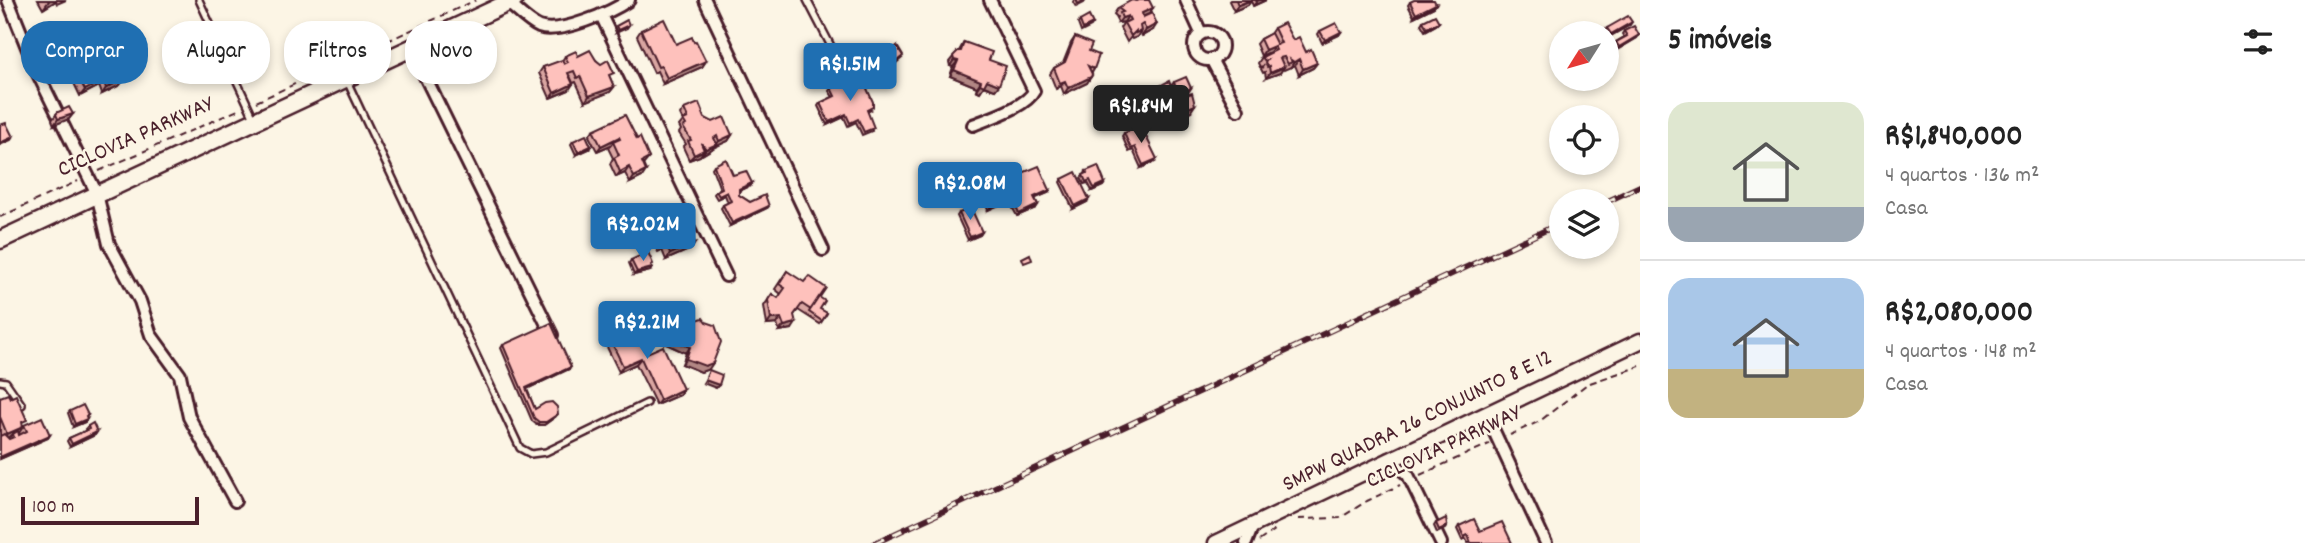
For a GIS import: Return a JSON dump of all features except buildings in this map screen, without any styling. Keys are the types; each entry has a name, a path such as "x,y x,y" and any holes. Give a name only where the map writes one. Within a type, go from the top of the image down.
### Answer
{"main road":[{"path":"468,21 510,1"},
{"path":"0,240 333,84"}],"street":[{"path":"8,0 37,72 97,194 109,244 140,301 151,335 180,375 189,418 235,501"},
{"path":"510,1 540,27 558,29 601,15 629,0"},
{"path":"705,0 823,250"},
{"path":"973,125 1023,103 1034,91 990,0"},
{"path":"1186,0 1201,33"},
{"path":"601,15 726,275"},
{"path":"1212,32 1220,38 1220,53 1211,60 1202,59 1195,53 1193,44 1201,33 1212,32"},
{"path":"1211,60 1238,110"},
{"path":"429,84 558,347"},
{"name":"SMPW QUADRA 26 CONJUNTO 8 E 12","path":"1226,542 1389,459 1640,341"},
{"path":"1486,414 1546,543"},
{"path":"1409,477 1411,449"},
{"path":"1389,459 1409,477 1441,543"},
{"path":"1247,543 1252,528"}],"lane":[{"path":"199,0 256,121"},
{"path":"807,0 846,75"},
{"path":"349,84 520,448 531,454 546,452 647,403"},
{"path":"0,381 6,382 22,405"}],"path":[{"name":"CICLOVIA PARKWAY","path":"0,217 477,0"},
{"name":"CICLOVIA PARKWAY","path":"1505,437 1540,421 1587,384 1640,366"},
{"name":"CICLOVIA PARKWAY","path":"1293,519 1340,518 1409,477 1493,442"},
{"path":"1255,543 1284,525"}],"railway":[{"path":"1619,196 1640,186"},
{"path":"875,543 1549,229"}]}
